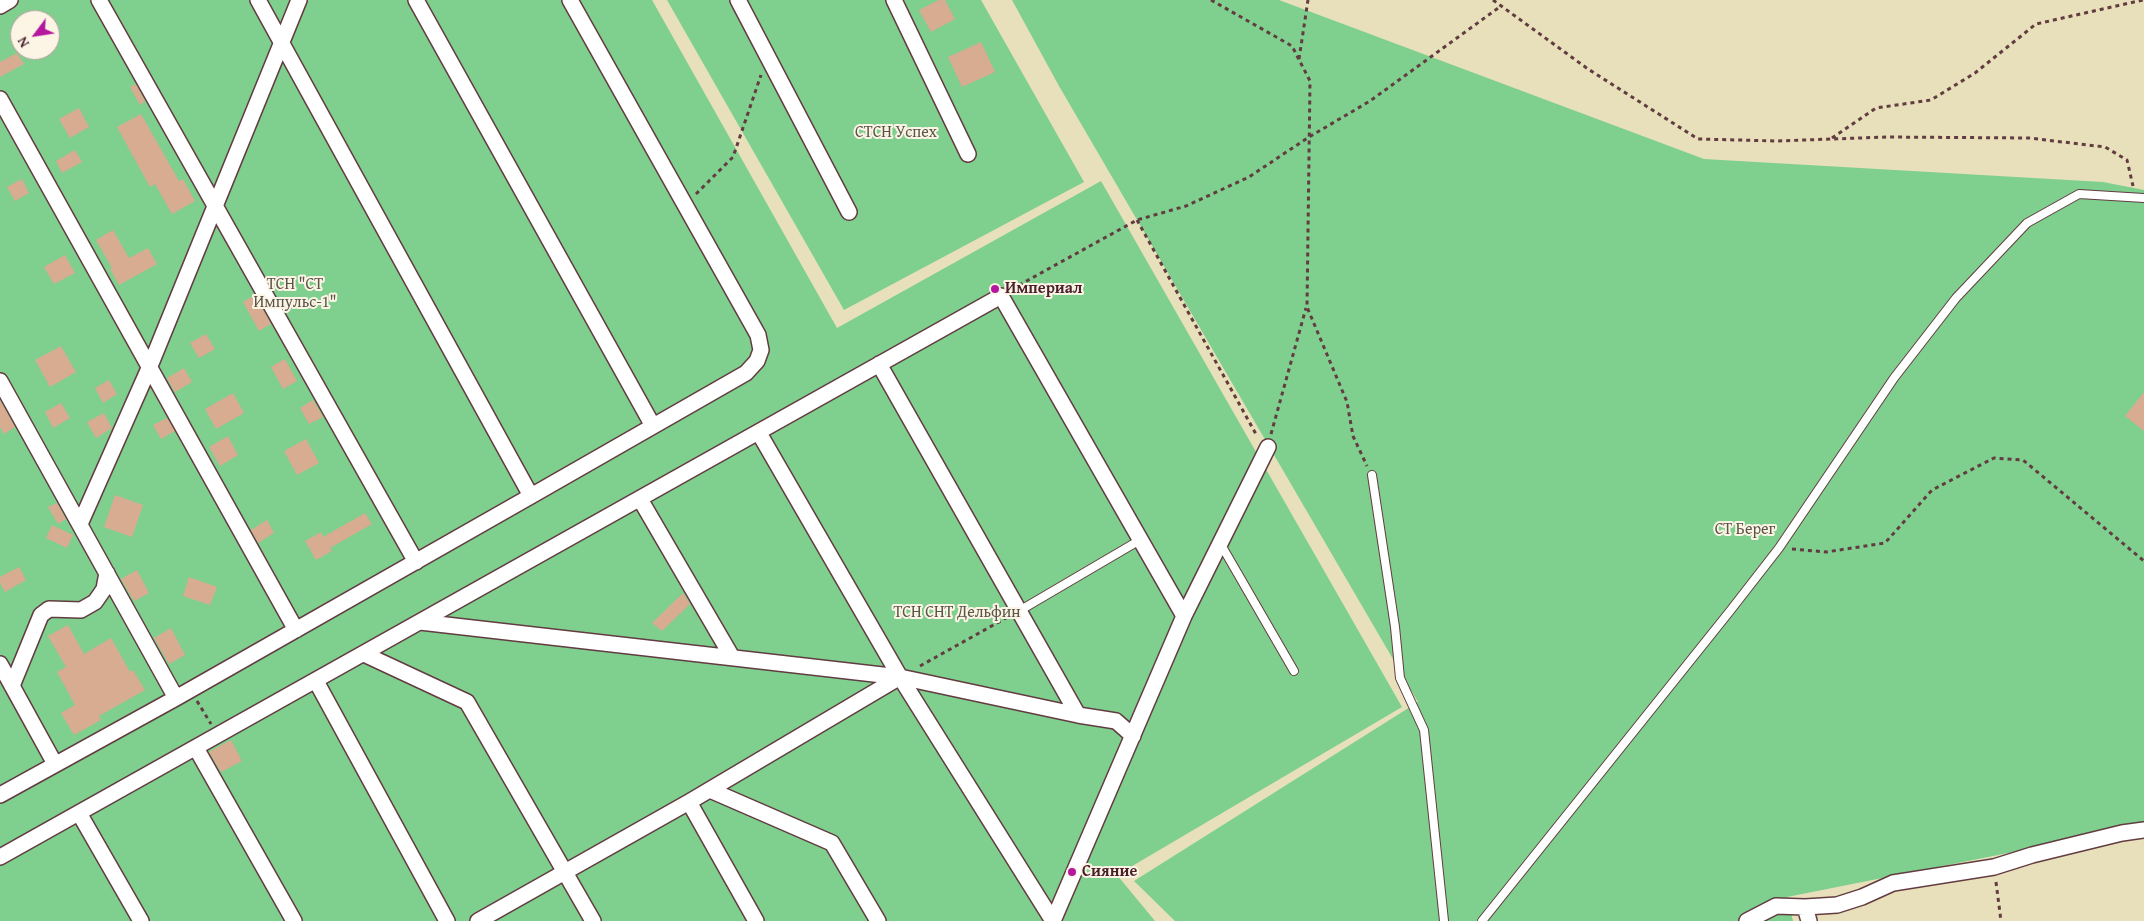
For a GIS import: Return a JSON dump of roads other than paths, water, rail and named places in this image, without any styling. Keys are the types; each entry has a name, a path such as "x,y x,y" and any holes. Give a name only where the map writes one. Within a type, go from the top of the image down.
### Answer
{"street":[{"path":"0,6 10,0"},
{"path":"99,0 416,562"},
{"path":"258,0 531,496"},
{"path":"80,524 150,366 214,204 299,0"},
{"path":"416,0 653,426"},
{"path":"0,794 176,698 416,562 746,373 757,361 761,350 758,335 570,0"},
{"path":"738,0 849,212"},
{"path":"894,0 968,154"},
{"path":"0,99 296,630"},
{"path":"0,857 1001,296 1184,616"},
{"path":"879,364 1078,715"},
{"path":"0,381 176,698"},
{"path":"759,432 900,678 1053,921"},
{"path":"1053,921 1184,616 1219,541 1268,447"},
{"path":"640,500 732,657"},
{"path":"12,686 41,615 49,609 81,610 95,602 104,589 107,573"},
{"path":"420,622 900,678 1078,715 1116,720 1133,736"},
{"path":"364,654 467,702 593,921"},
{"path":"0,664 56,764"},
{"path":"478,921 710,790 900,678"},
{"path":"316,681 447,921"},
{"path":"196,748 294,921"},
{"path":"710,790 832,843 878,921"},
{"path":"688,802 756,921"},
{"path":"79,813 141,921"},
{"path":"1747,921 1776,906 1807,914 1862,897 1892,882 1994,866 2086,842 2144,830"}],"lane":[{"path":"1482,921 1779,548 1894,378 1956,298 2027,223 2079,194 2140,197"},
{"path":"1372,475 1395,627 1400,678 1424,730 1444,921"},
{"path":"1019,611 1140,540"},
{"path":"1219,541 1294,671"}],"place":[{"name":"Империал","path":"995,289"},
{"name":"Сияние","path":"1072,872"}],"park label":[{"name":"СТСН Успех","path":"896,133"},
{"name":"ТСН \"СТ Импульс-1\"","path":"295,294"},
{"name":"СТ Берег","path":"1745,530"},
{"name":"ТСН СНТ Дельфин","path":"957,613"}]}
